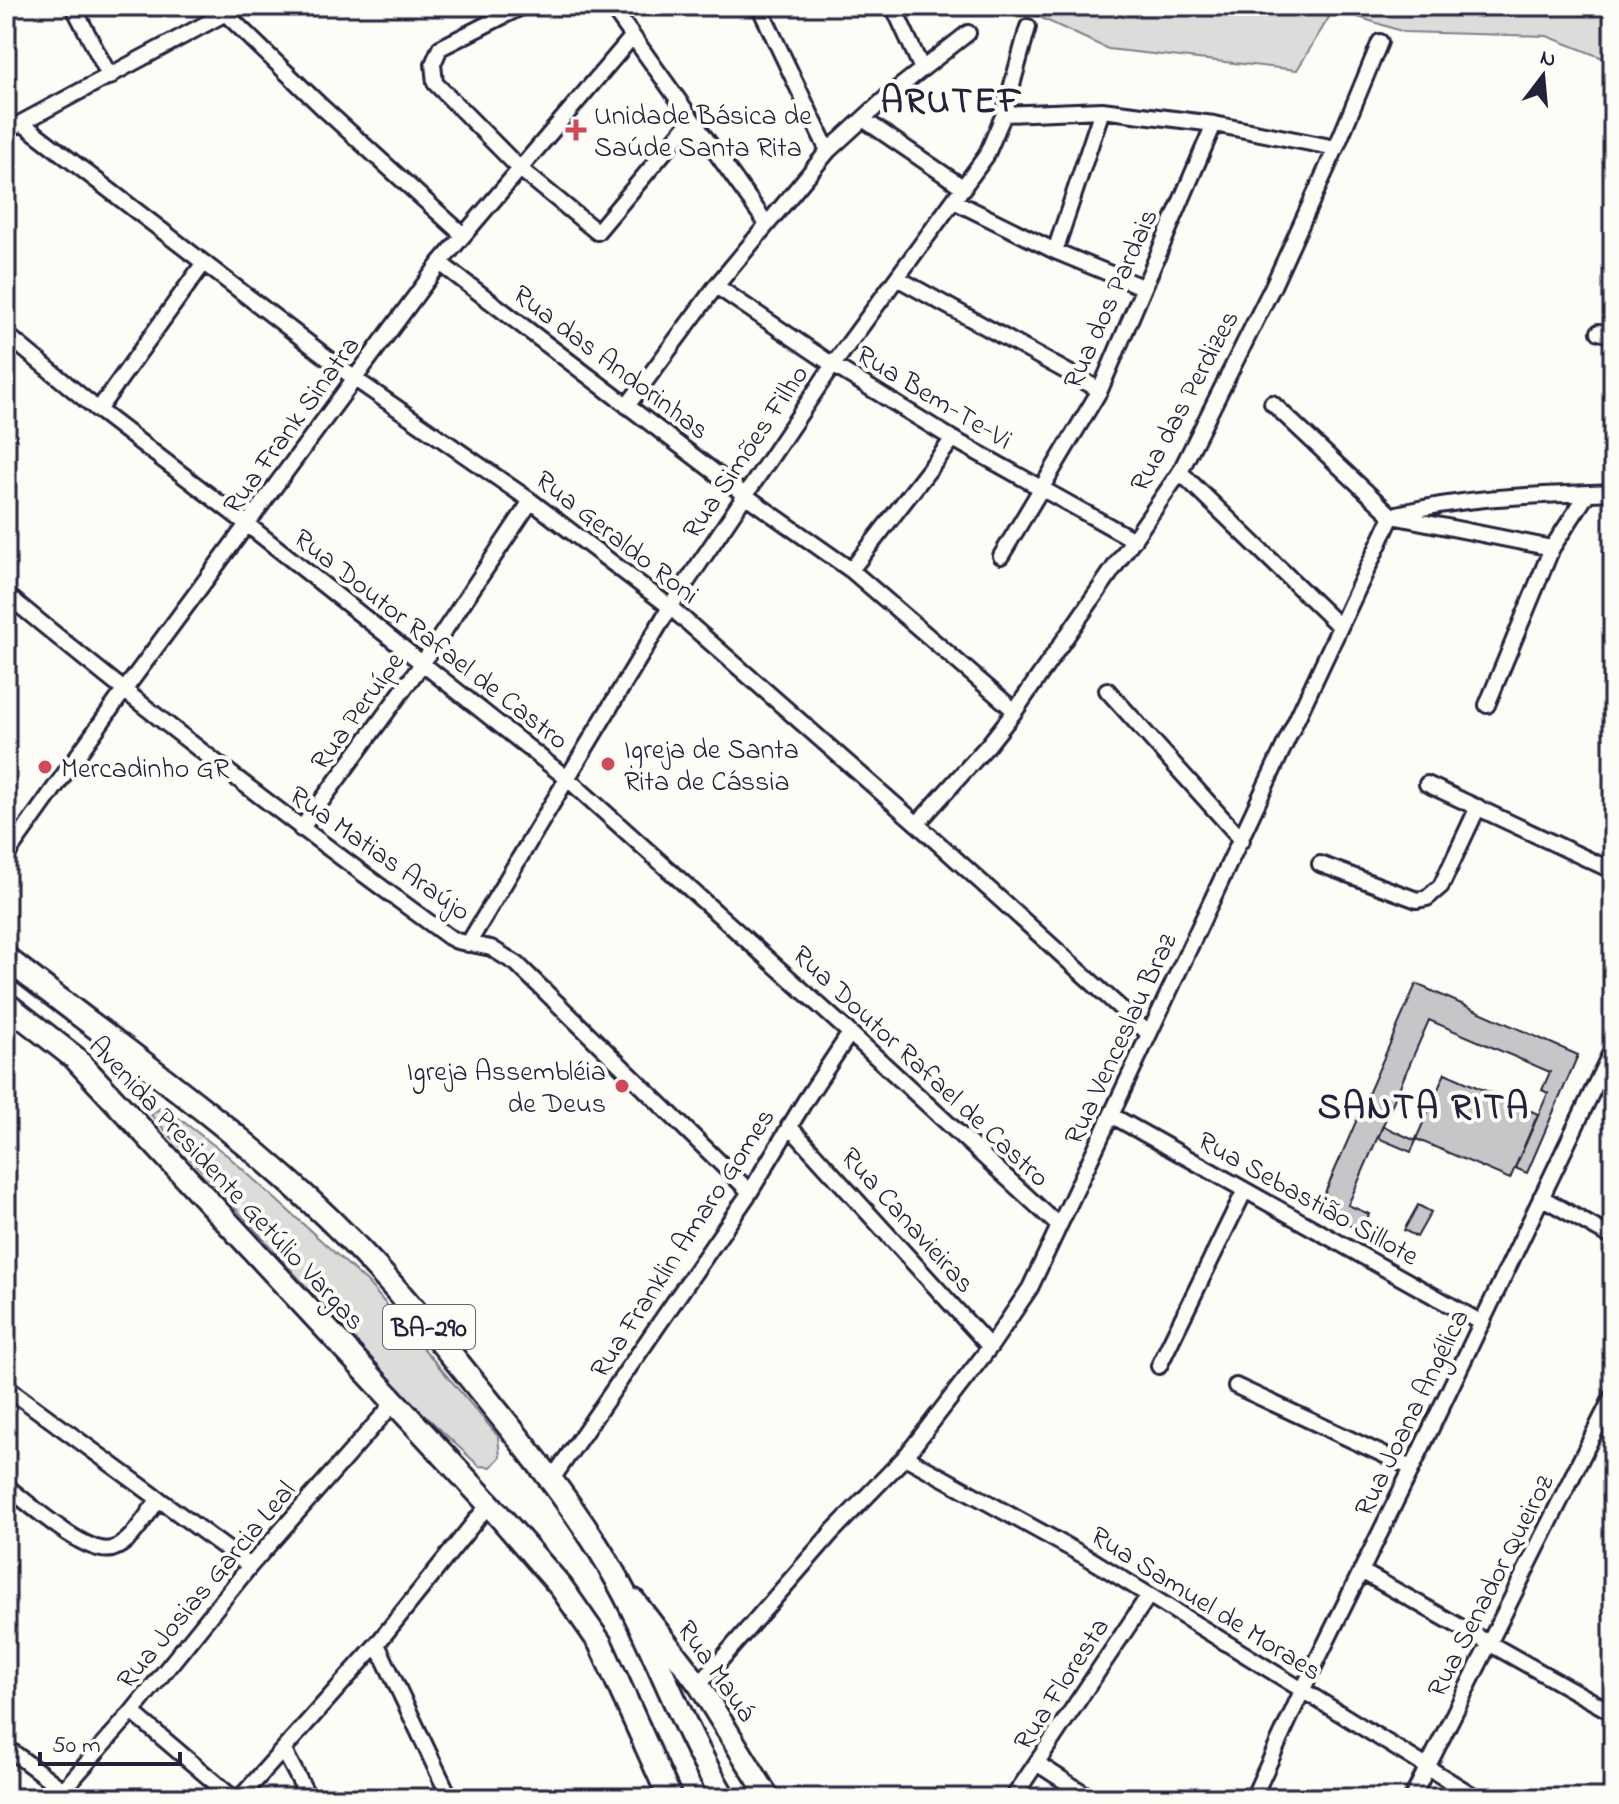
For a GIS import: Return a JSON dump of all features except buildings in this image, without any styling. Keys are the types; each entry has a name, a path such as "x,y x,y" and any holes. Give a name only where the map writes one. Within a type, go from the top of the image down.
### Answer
{"main road":[{"name":"Avenida Presidente Getúlio Vargas","path":"6,958 187,1098 310,1200 413,1307 552,1479 617,1577 724,1798"},
{"name":"Avenida Presidente Getúlio Vargas","path":"6,1004 75,1058 489,1504 561,1587 600,1643 670,1798"}],"street":[{"path":"73,6 110,77"},
{"path":"523,6 440,48 433,64 435,83 519,168 597,232 692,119"},
{"path":"611,6 767,224"},
{"path":"759,6 828,151"},
{"path":"893,6 922,69"},
{"path":"6,131 232,10 322,107 463,235"},
{"name":"Rua Simões Filho","path":"468,944 670,607 833,365 986,156 1004,114 1028,27"},
{"path":"627,406 716,286 828,151 968,33"},
{"name":"Rua Frank Sinatra","path":"6,856 123,692 440,263 632,37"},
{"name":"Rua das Perdizes","path":"917,824 1015,711 1180,472 1273,286 1380,42"},
{"path":"1004,114 1102,110 1214,124 1336,148"},
{"path":"1055,251 1102,110"},
{"path":"863,119 964,188"},
{"name":"Rua Geraldo Roni","path":"22,123 355,379 531,501 670,607 1148,1033"},
{"name":"Rua dos Pardais","path":"1001,556 1100,390 1214,124"},
{"path":"954,201 1055,251 1142,287"},
{"name":"Rua das Andorinhas","path":"440,263 746,496 851,570 1015,711"},
{"path":"98,410 203,264"},
{"path":"897,278 1100,390"},
{"name":"Rua Bem-Te-Vi","path":"716,286 833,365 953,439 1134,540"},
{"name":"Rua Doutor Rafael de Castro","path":"6,334 98,410 569,780 1059,1226"},
{"path":"1272,403 1392,516 1552,548"},
{"path":"851,570 953,439"},
{"path":"1180,472 1339,626"},
{"path":"1392,516 1429,506 1504,497 1613,492"},
{"path":"1487,705 1552,548 1588,493"},
{"name":"Rua Peruípe","path":"301,829 422,664 531,501"},
{"name":"Rua Venceslau Braz","path":"699,1685 833,1531 905,1457 990,1347 1030,1288 1392,516"},
{"name":"Rua Matias Araújo","path":"6,594 123,692 301,829 449,937 491,948 517,964 750,1192"},
{"path":"1107,690 1242,840"},
{"path":"1427,784 1613,871"},
{"path":"1320,864 1417,900 1427,898 1441,886 1478,807"},
{"name":"Rua Franklin Amaro Gomes","path":"552,1479 750,1192 850,1033"},
{"name":"Rua Joana Angélica","path":"1253,1798 1613,1048"},
{"name":"Rua Sebastião Sillote","path":"1111,1115 1482,1323"},
{"name":"Rua Canavieiras","path":"789,1126 990,1347"},
{"path":"1159,1366 1244,1192"},
{"path":"1541,1197 1613,1238"},
{"path":"1236,1386 1412,1468"},
{"path":"6,1387 250,1566"},
{"name":"Rua Senador Queiroz","path":"1412,1798 1613,1395"},
{"name":"Rua Josias Garcia Leal","path":"60,1794 132,1712 250,1566 393,1404"},
{"name":"Rua Samuel de Moraes","path":"905,1457 1092,1560 1477,1798"},
{"path":"6,1486 70,1534 103,1549 113,1548 125,1541 159,1499"},
{"path":"240,1798 377,1644 489,1504"},
{"path":"1361,1571 1613,1713"},
{"name":"Rua Mauá","path":"617,1577 699,1685 769,1798"},
{"name":"Rua Floresta","path":"1013,1798 1149,1595"},
{"path":"377,1644 450,1798"},
{"path":"132,1712 233,1798"},
{"path":"6,1747 60,1794"},
{"path":"284,1751 309,1798"},
{"path":"1038,1764 1091,1798"}],"shaded area":[{"path":"1016,6 1613,6 1613,62 1547,36 1404,32 1334,9 1297,70 1108,49"},
{"path":"163,1106 228,1156 368,1283 498,1436 500,1457 491,1467 479,1466 410,1401 151,1115"}],"place":[{"name":"Unidade Básica de Saúde Santa Rita","path":"576,130"},
{"name":"Igreja de Santa Rita de Cássia","path":"608,764"},
{"name":"Mercadinho GR","path":"45,767"},
{"name":"Igreja Assembléia de Deus","path":"622,1086"}],"district":[{"name":"ARUTEF","path":"952,99"},
{"name":"SANTA RITA","path":"1424,1105"}]}
